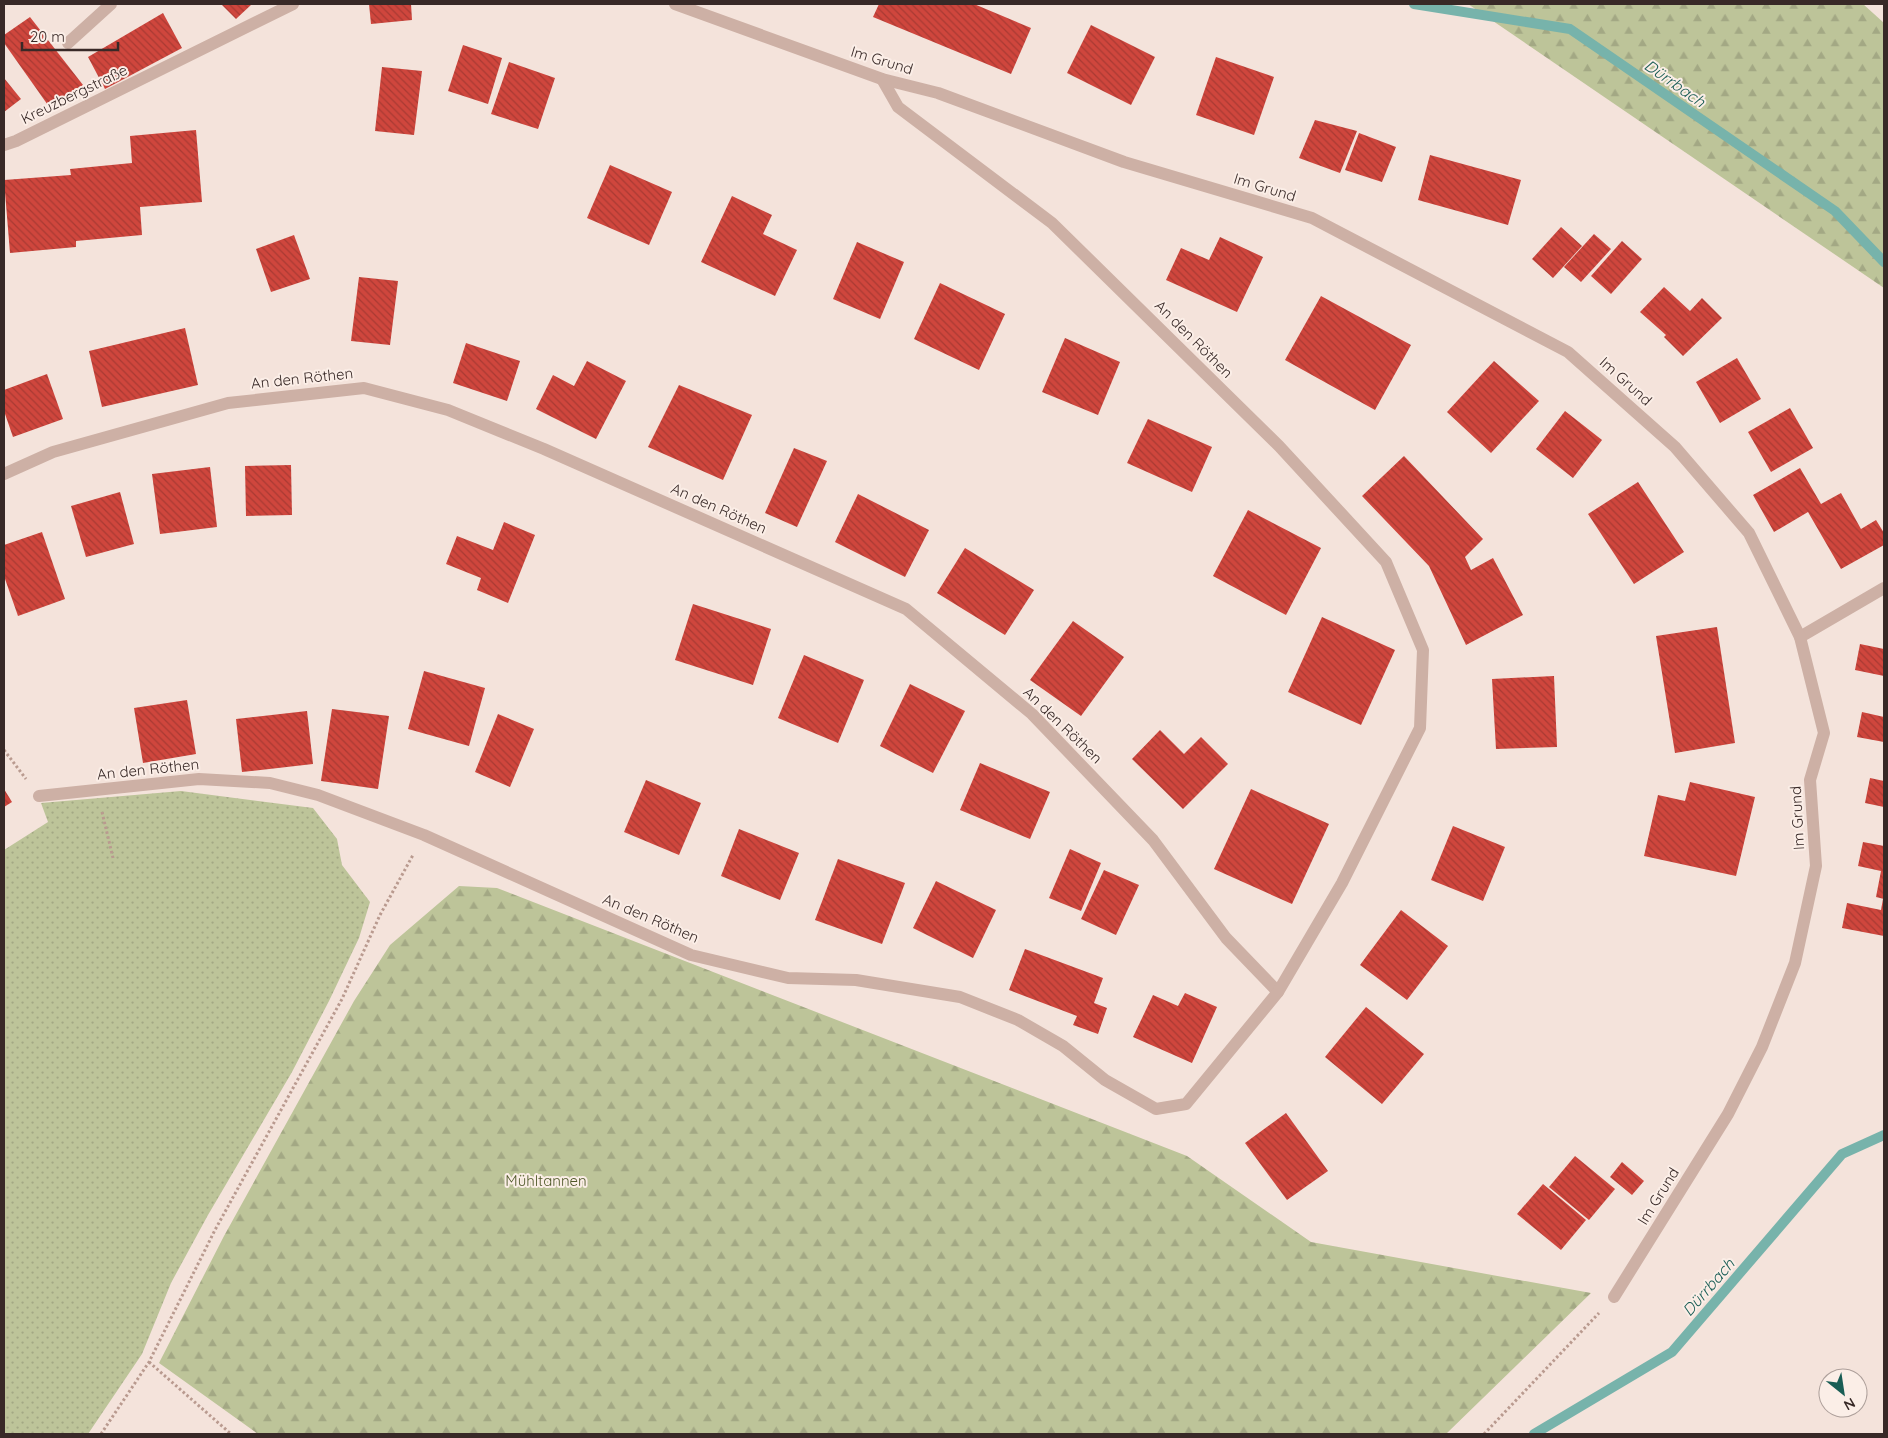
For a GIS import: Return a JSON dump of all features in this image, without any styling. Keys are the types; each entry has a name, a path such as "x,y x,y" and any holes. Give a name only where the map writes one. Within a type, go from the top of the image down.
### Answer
{"street":[{"path":"68,43 111,4"},
{"name":"Kreuzbergstraße","path":"4,144 16,141 293,4"},
{"name":"Im Grund","path":"675,4 882,79 938,93 1124,162 1312,218 1568,352 1674,447 1749,533 1800,637 1824,733 1810,780 1816,866 1796,964 1762,1047 1728,1114 1614,1297"},
{"name":"An den Röthen","path":"39,796 199,778 270,783 318,795 424,835 691,955 788,978 856,980 960,997 1018,1020 1063,1046 1105,1080 1156,1109 1186,1104 1278,992 1342,883 1420,728 1423,650 1386,562 1278,446 1052,223 898,107 882,79"},
{"name":"An den Röthen","path":"4,474 53,452 228,403 364,388 448,410 544,449 906,609 1038,721 1153,840 1226,938 1278,992"},
{"path":"1800,637 1884,588"}],"path":[{"path":"4,750 39,796"},
{"path":"96,790 112,858"},
{"path":"101,1434 149,1362 215,1230 342,999 380,915 424,835"},
{"path":"1484,1434 1614,1297"},
{"path":"149,1362 231,1434"}],"green space":[{"path":"1468,4 1863,4 1884,23 1884,288"},
{"path":"181,791 313,808 337,839 342,865 370,902 359,938 292,1072 208,1215 171,1283 142,1354 88,1434 4,1434 4,850 48,822 41,803"},
{"name":"Mühltannen","path":"459,886 497,888 1187,1156 1311,1242 1591,1293 1446,1434 258,1434 159,1363 224,1236 354,1001 390,945"}],"building":[{"path":"221,4 252,4 236,19"},
{"path":"369,4 411,4 412,20 371,24"},
{"path":"879,4 974,4 1031,28 1011,74 873,17"},
{"path":"163,13 182,48 105,89 88,57"},
{"path":"30,17 83,85 50,108 4,43 4,35"},
{"path":"1091,25 1155,57 1131,105 1067,73"},
{"path":"463,45 502,58 488,104 448,91"},
{"path":"1216,57 1274,77 1254,135 1196,115"},
{"path":"509,62 555,78 538,129 491,114"},
{"path":"382,67 422,71 414,135 375,131"},
{"path":"4,78 21,99 4,112"},
{"path":"1315,120 1357,131 1340,173 1299,158"},
{"path":"196,130 202,202 140,207 142,235 76,241 76,247 10,253 4,180 71,175 70,169 132,163 130,136"},
{"path":"1359,133 1396,147 1382,182 1345,170"},
{"path":"1430,155 1521,180 1508,225 1418,200"},
{"path":"610,165 672,192 649,245 587,218"},
{"path":"732,196 772,215 763,234 797,250 775,296 701,262"},
{"path":"1561,227 1582,246 1553,278 1532,259"},
{"path":"1594,234 1611,249 1581,282 1564,267"},
{"path":"294,235 310,279 271,292 256,249"},
{"path":"1220,237 1263,257 1237,312 1166,280 1181,248 1209,260"},
{"path":"1622,241 1642,259 1611,294 1591,276"},
{"path":"857,242 904,262 880,319 833,299"},
{"path":"359,277 398,281 390,345 351,341"},
{"path":"940,283 1005,314 979,370 914,339"},
{"path":"1664,287 1690,311 1702,298 1722,318 1683,356 1664,337 1666,335 1640,312"},
{"path":"1321,296 1411,345 1375,410 1285,360"},
{"path":"185,328 198,385 102,407 89,351"},
{"path":"1065,338 1120,362 1098,415 1042,392"},
{"path":"466,343 520,361 507,401 453,383"},
{"path":"1737,358 1761,399 1720,423 1696,382"},
{"path":"587,361 626,381 596,439 536,409 553,375 574,386"},
{"path":"1494,361 1539,401 1491,453 1447,412"},
{"path":"47,374 63,419 13,437 4,411 4,390"},
{"path":"679,385 752,415 723,480 648,447"},
{"path":"1790,408 1813,448 1771,472 1748,432"},
{"path":"1565,411 1602,440 1573,478 1536,449"},
{"path":"1148,419 1212,447 1192,492 1127,463"},
{"path":"794,448 827,461 797,527 765,513"},
{"path":"1404,456 1483,539 1465,557 1471,570 1493,558 1523,615 1466,645 1429,566 1362,496"},
{"path":"291,465 292,515 246,516 245,466"},
{"path":"210,467 217,527 160,534 152,474"},
{"path":"1800,468 1821,504 1841,493 1861,529 1876,520 1884,533 1884,545 1841,569 1808,512 1774,532 1753,495"},
{"path":"1638,482 1684,552 1634,584 1588,514"},
{"path":"120,492 134,544 86,557 71,506"},
{"path":"858,494 929,530 905,577 835,542"},
{"path":"1248,510 1321,548 1286,615 1213,576"},
{"path":"504,522 535,535 508,603 477,590 481,578 446,564 457,536 493,550"},
{"path":"42,532 65,599 18,616 4,576 4,545"},
{"path":"965,548 1034,590 1005,635 937,593"},
{"path":"693,604 771,629 753,685 675,660"},
{"path":"1322,617 1395,650 1361,725 1288,692"},
{"path":"1073,621 1124,657 1081,716 1030,680"},
{"path":"1717,627 1735,743 1675,753 1656,636"},
{"path":"1860,644 1884,649 1884,676 1855,670"},
{"path":"804,655 864,680 838,743 778,718"},
{"path":"424,671 485,688 469,746 408,729"},
{"path":"1554,676 1557,747 1496,749 1492,679"},
{"path":"910,684 965,711 933,773 880,746"},
{"path":"187,700 196,754 143,763 134,708"},
{"path":"332,709 389,716 378,789 321,781"},
{"path":"307,711 313,764 242,772 236,719"},
{"path":"1862,712 1884,717 1884,742 1857,737"},
{"path":"498,714 534,729 510,787 475,772"},
{"path":"1160,730 1184,754 1201,737 1228,764 1183,809 1132,759"},
{"path":"980,763 1050,792 1030,839 960,810"},
{"path":"1870,778 1884,781 1884,807 1865,803"},
{"path":"646,780 701,803 679,855 624,832"},
{"path":"1690,782 1755,797 1736,876 1644,856 1658,795 1685,801"},
{"path":"4,789 12,802 4,807"},
{"path":"1251,789 1329,824 1292,904 1214,869"},
{"path":"1453,826 1505,847 1483,901 1431,880"},
{"path":"739,829 799,853 780,900 721,876"},
{"path":"1863,842 1884,846 1884,899 1876,897 1881,871 1858,866"},
{"path":"1070,849 1101,863 1081,911 1049,898"},
{"path":"838,859 905,883 882,944 815,920"},
{"path":"1104,870 1139,885 1116,935 1081,919"},
{"path":"936,881 996,910 973,958 913,928"},
{"path":"1883,899 1884,936 1842,928 1847,903 1881,910"},
{"path":"1401,910 1448,946 1407,1000 1360,965"},
{"path":"1025,949 1103,978 1094,1003 1107,1008 1098,1034 1073,1025 1077,1016 1009,990"},
{"path":"1185,993 1217,1007 1192,1063 1133,1037 1153,995 1178,1006"},
{"path":"1366,1007 1424,1054 1382,1104 1325,1057"},
{"path":"1286,1113 1328,1171 1287,1200 1245,1143"},
{"path":"1575,1156 1615,1189 1589,1220 1549,1187"},
{"path":"1622,1162 1644,1181 1632,1195 1610,1177"},
{"path":"1543,1184 1586,1220 1561,1250 1517,1214"}],"waterway":[{"name":"Dürrbach","path":"1414,4 1570,29 1835,211 1884,262"},
{"name":"Dürrbach","path":"1534,1434 1672,1352 1842,1154 1884,1135"}]}
